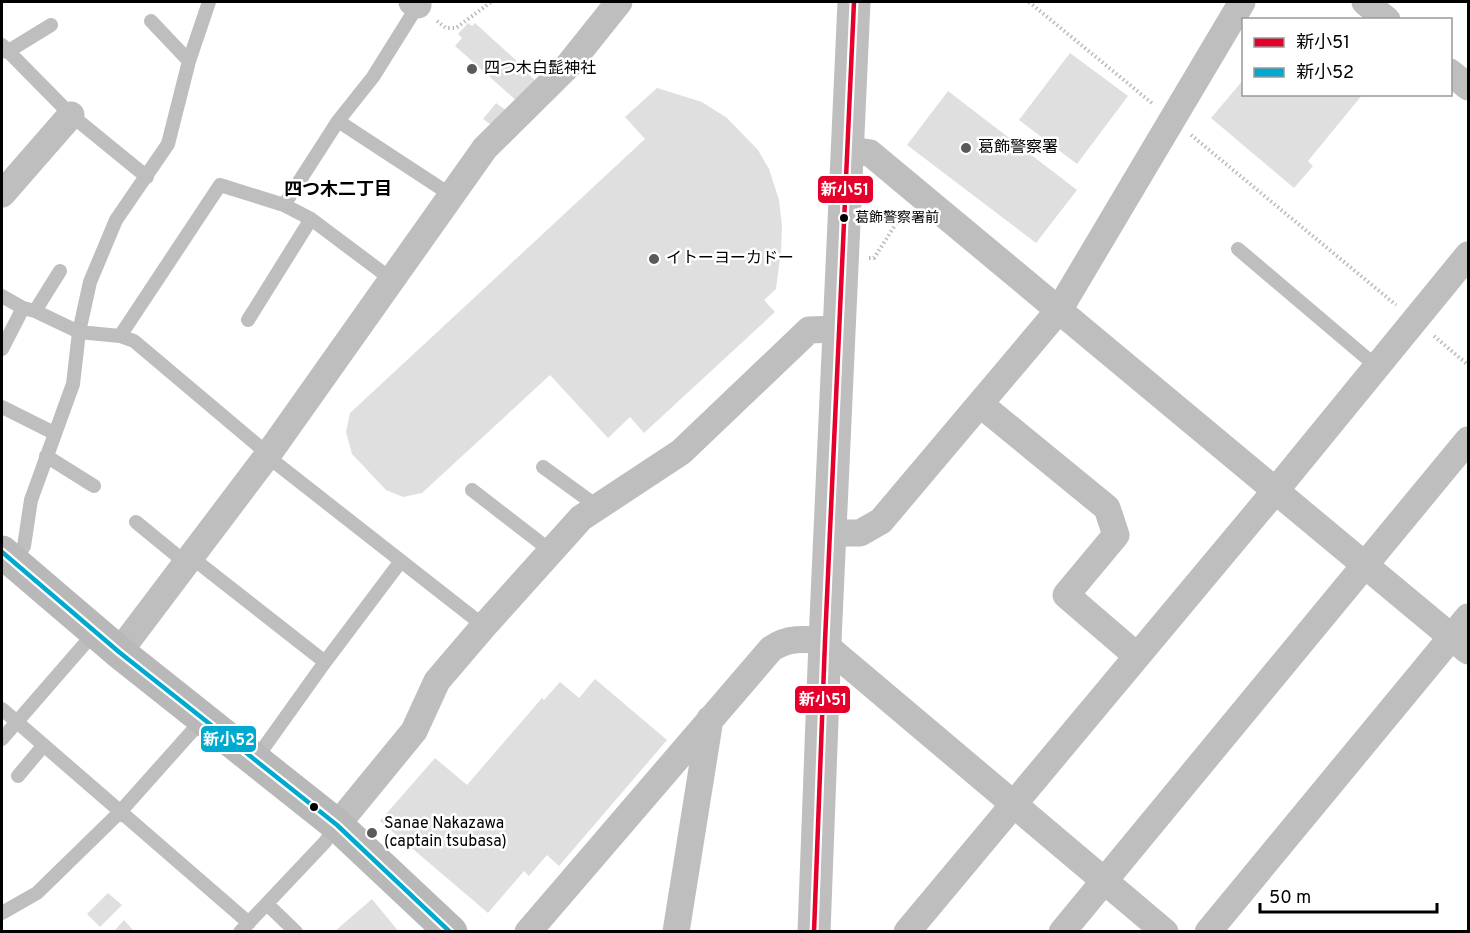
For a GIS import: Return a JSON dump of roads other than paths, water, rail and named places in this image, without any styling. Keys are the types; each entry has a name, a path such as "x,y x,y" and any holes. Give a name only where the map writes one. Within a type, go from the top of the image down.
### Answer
{"main road":[{"path":"814,932 854,2"}],"street":[{"path":"107,642 189,560 267,456 485,147 567,67 619,2"},
{"path":"831,532 860,533 881,521 1059,310 1242,2"},
{"path":"1365,2 1385,18"},
{"path":"1452,74 1468,87"},
{"path":"2,192 71,115"},
{"path":"848,150 870,153 1364,565 1463,635 1208,932"},
{"path":"906,932 1276,490 1468,255"},
{"path":"337,825 414,731 437,681 581,518 681,452 809,330 840,329"},
{"path":"980,404 1107,508 1116,535 1066,595 1137,656"},
{"path":"1062,932 1468,440"},
{"path":"8,557 107,642 337,825 451,932"},
{"path":"528,932 771,649 780,643 805,639 825,643 1165,932"},
{"path":"676,932 710,718"}],"lane":[{"path":"8,557 24,546 31,501 73,384 79,332 90,282 116,220 168,144 189,61 209,2"},
{"path":"284,205 338,122 373,77 415,3"},
{"path":"151,21 189,61"},
{"path":"51,25 4,49 71,115 147,177"},
{"path":"338,122 451,195"},
{"path":"120,336 219,185 284,205 311,219 391,279"},
{"path":"248,320 311,219"},
{"path":"1238,249 1376,366"},
{"path":"2,349 60,271"},
{"path":"2,296 79,332 120,336 134,341 261,448 267,456 484,626"},
{"path":"2,407 54,433"},
{"path":"46,456 94,486"},
{"path":"543,467 598,507"},
{"path":"472,490 551,551"},
{"path":"136,522 325,662"},
{"path":"255,760 401,561"},
{"path":"2,738 107,642"},
{"path":"2,709 120,812 245,927 325,842 337,825"},
{"path":"2,913 37,893 120,812 203,718"},
{"path":"18,776 44,746"},
{"path":"267,904 296,932"}],"place":[{"name":"四つ木白髭神社","path":"472,69"},
{"name":"葛飾警察署","path":"966,148"},
{"name":"葛飾警察署前","path":"844,218"},
{"name":"イトーヨーカドー","path":"654,259"},
{"name":"Sanae Nakazawa (captain tsubasa)","path":"372,833"}],"district":[{"name":"四つ木二丁目","path":"338,190"}]}
